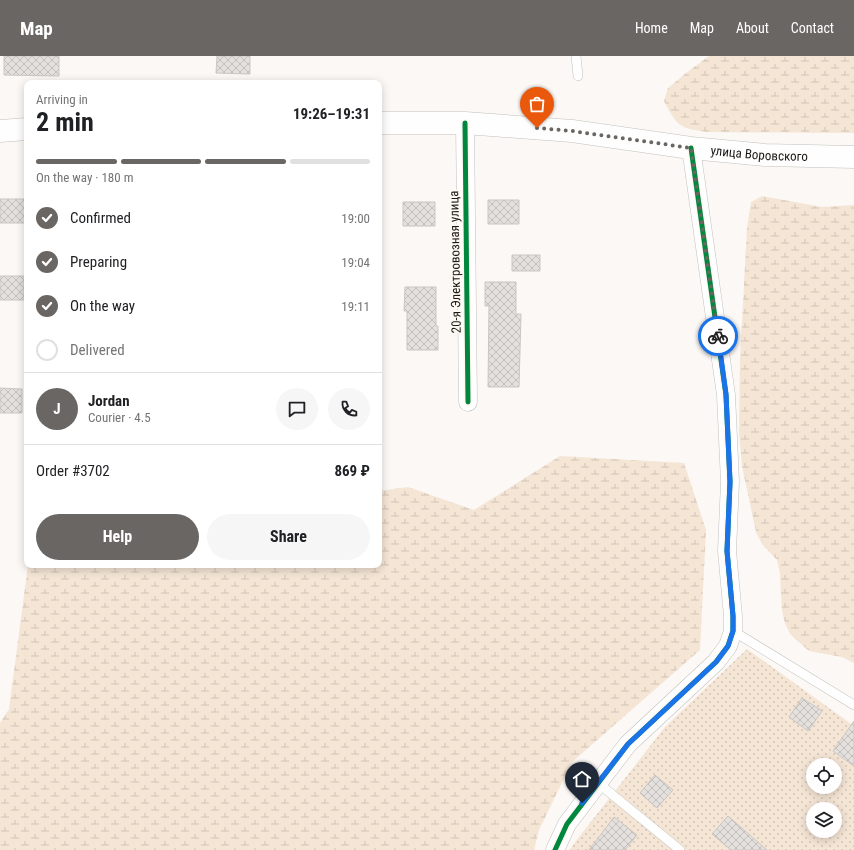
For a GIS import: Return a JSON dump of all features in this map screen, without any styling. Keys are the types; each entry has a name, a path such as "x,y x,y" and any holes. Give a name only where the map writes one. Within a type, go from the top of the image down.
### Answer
{"main road":[{"name":"улица Воровского","path":"382,123 465,123 572,131 691,148 765,155 854,157"},
{"path":"0,131 24,129"}],"street":[{"name":"20-я Электровозная улица","path":"465,123 468,402"},
{"path":"555,850 567,824 628,744 716,662 728,646 733,631 727,551 730,482 726,394 691,148"}],"lane":[{"path":"576,56 578,76"},
{"path":"733,631 854,705"},
{"path":"598,783 680,850"}],"green space":[{"path":"709,56 854,56 854,133 707,132 685,127 676,121 664,101 668,88"},
{"path":"762,196 822,207 854,205 854,663 842,657 809,651 790,634 782,611 780,573 777,560 762,544 756,532 742,466 739,432 740,360 747,228 751,202"},
{"path":"560,456 684,463 706,530 700,650 572,762 539,830 534,850 0,850 0,723 9,709 28,568 382,568 382,491 408,487 474,510"},
{"path":"747,649 854,726 854,850 570,850 665,727"}],"building":[{"path":"4,56 59,56 59,76 4,75"},
{"path":"217,56 250,56 250,74 216,73"},
{"path":"0,199 24,199 24,223 0,223"},
{"path":"488,200 519,200 519,224 488,224"},
{"path":"403,202 435,202 435,226 403,226"},
{"path":"512,255 540,255 540,271 512,271"},
{"path":"0,276 24,276 24,300 0,300"},
{"path":"485,282 516,282 516,314 521,314 519,387 488,387 489,306 485,306"},
{"path":"405,287 436,287 436,326 438,326 438,350 407,350 407,311 404,311"},
{"path":"0,388 22,389 22,413 0,413"},
{"path":"802,698 822,711 808,731 789,717"},
{"path":"854,721 854,766 833,751"},
{"path":"655,775 673,790 657,808 640,793"},
{"path":"728,816 767,850 731,850 712,834"},
{"path":"614,817 637,835 625,850 589,850"}],"cycle path":[{"path":"465,123 468,402"},
{"path":"555,850 567,824 628,744 716,662 728,646 733,631 727,551 730,482 726,395 691,148"}],"way so far":[{"path":"537,128 572,131 691,148 718,336"}],"route":[{"path":"582,803 628,744 716,662 728,646 733,631 727,551 730,482 726,394 718,336"}]}
